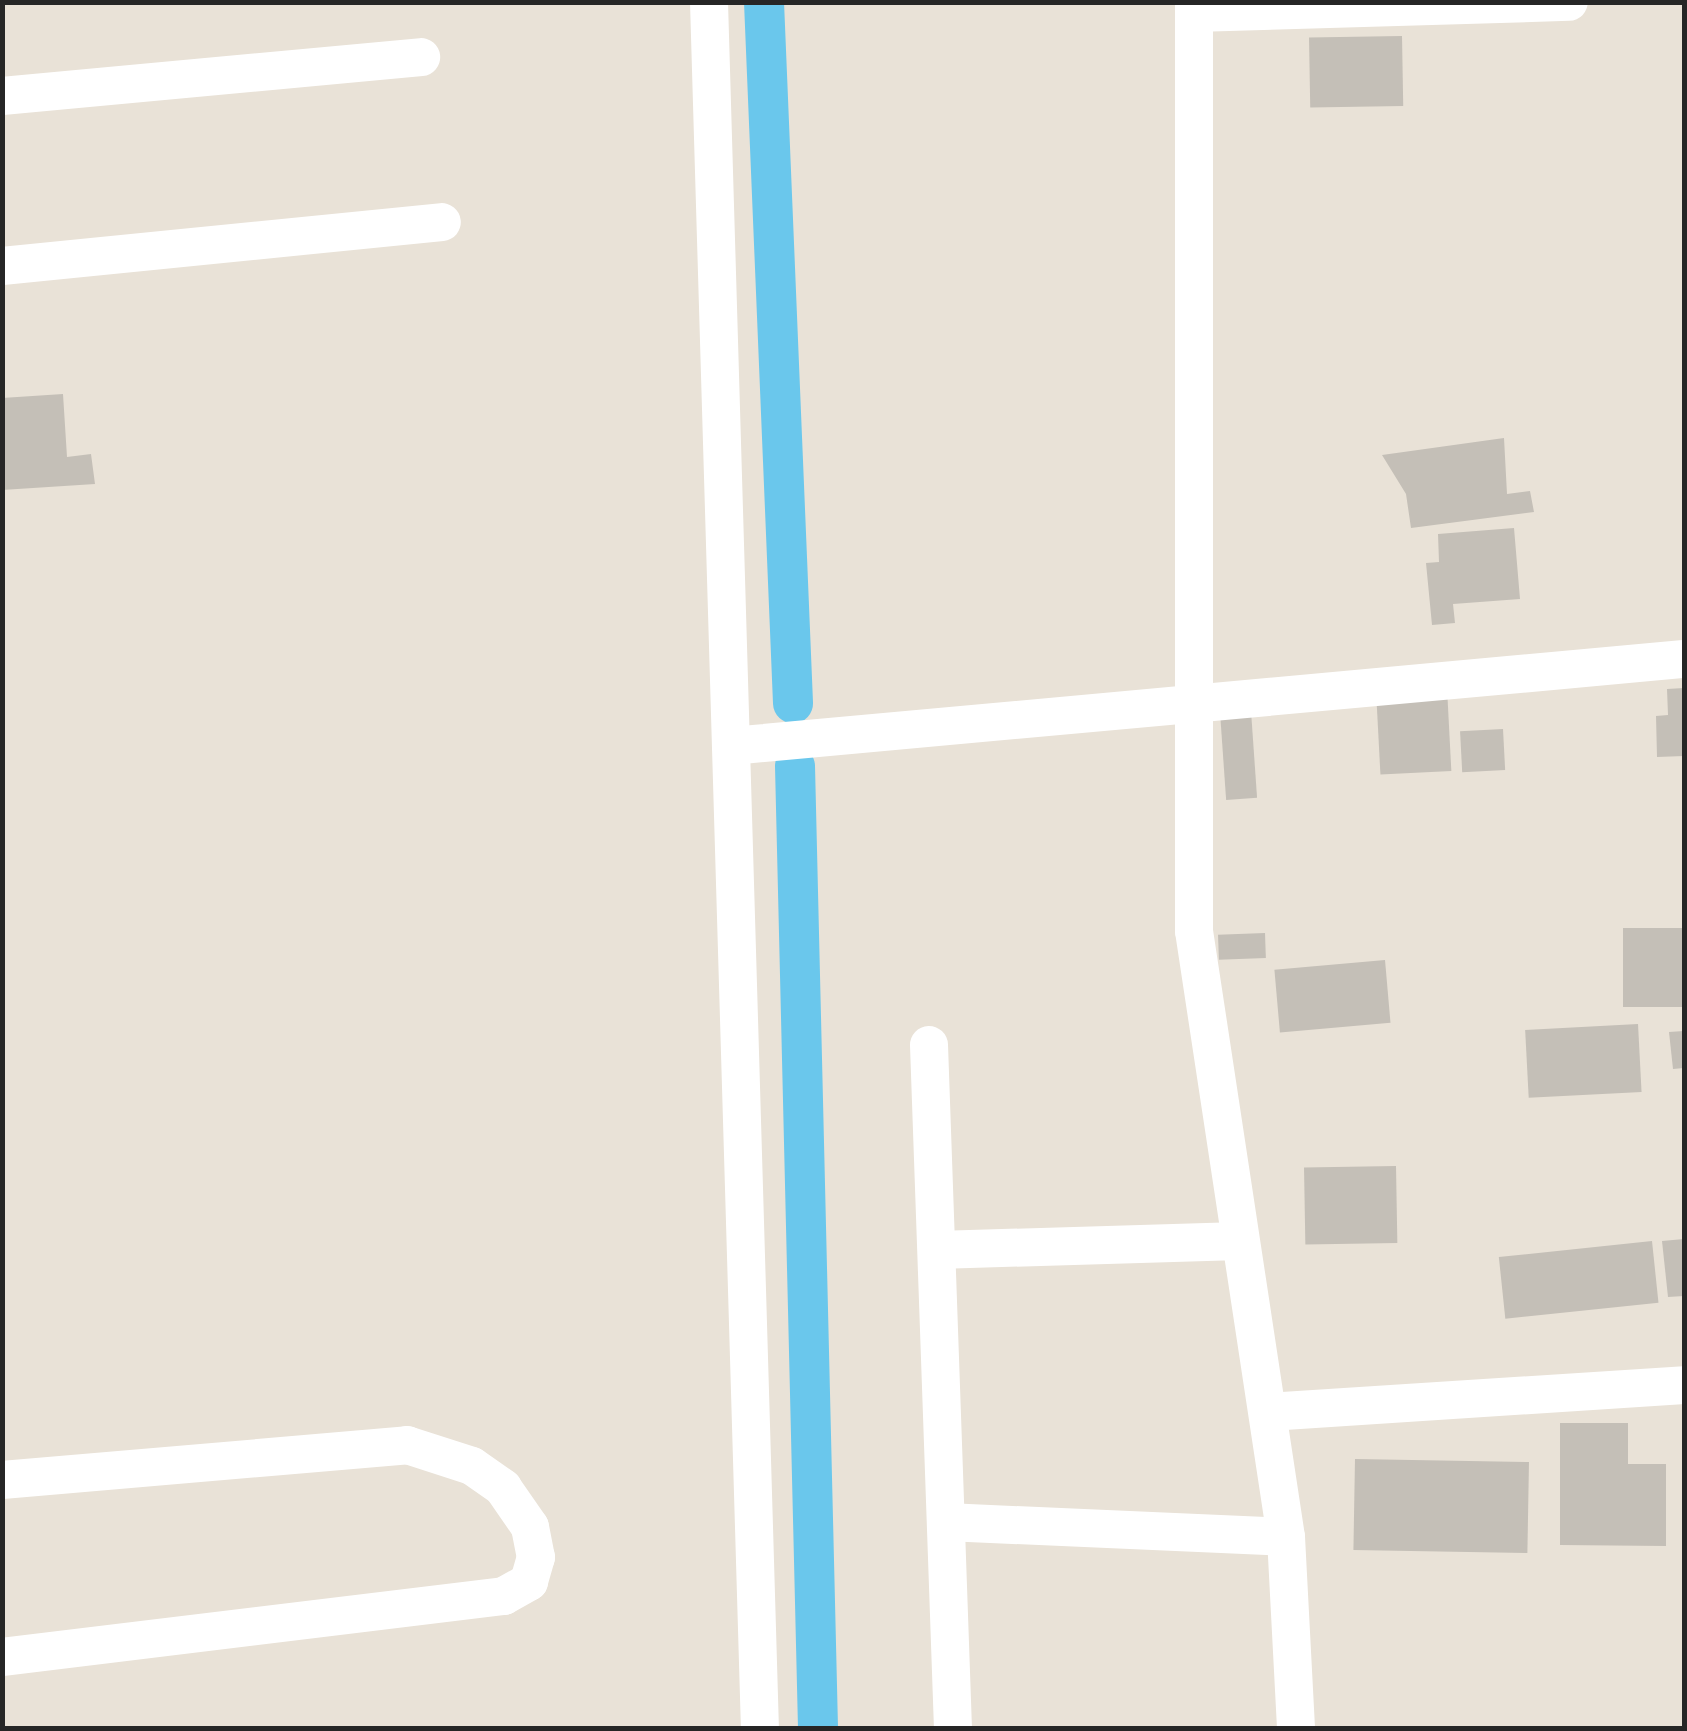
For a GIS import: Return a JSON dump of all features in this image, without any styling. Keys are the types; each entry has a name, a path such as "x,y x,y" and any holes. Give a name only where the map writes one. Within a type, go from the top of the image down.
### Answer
{"street":[{"path":"709,2 760,1728"},
{"path":"1296,1728 1286,1537 1194,931 1194,8 1569,2"},
{"path":"2,96 421,58"},
{"path":"2,266 442,222"},
{"path":"731,746 1196,698 1684,659"},
{"path":"929,1045 954,1728"},
{"path":"936,1250 1240,1241"},
{"path":"1268,1412 1684,1385"},
{"path":"2,1480 407,1445 472,1466 503,1488 530,1527 536,1558 529,1582 504,1596 2,1657"},
{"path":"946,1522 1286,1537"}],"building":[{"path":"1402,36 1403,106 1310,108 1309,38"},
{"path":"63,394 67,457 91,454 95,484 2,490 2,398"},
{"path":"1504,438 1507,494 1530,491 1534,512 1411,528 1406,494 1382,455"},
{"path":"1514,528 1520,599 1453,604 1455,623 1432,625 1426,563 1439,562 1438,534"},
{"path":"1447,688 1451,771 1380,775 1376,692"},
{"path":"1684,688 1684,756 1657,757 1656,716 1668,715 1667,689"},
{"path":"1251,711 1257,798 1226,800 1220,713"},
{"path":"1503,729 1505,770 1462,772 1460,731"},
{"path":"1623,928 1684,928 1684,1007 1623,1007"},
{"path":"1265,933 1266,958 1219,960 1218,935"},
{"path":"1385,960 1390,1023 1280,1032 1274,970"},
{"path":"1638,1024 1642,1092 1529,1098 1525,1030"},
{"path":"1684,1031 1684,1068 1673,1069 1669,1032"},
{"path":"1396,1166 1397,1243 1305,1245 1304,1168"},
{"path":"1684,1239 1684,1296 1668,1297 1662,1241"},
{"path":"1652,1241 1658,1303 1505,1319 1499,1257"},
{"path":"1560,1423 1628,1423 1628,1464 1666,1464 1666,1546 1560,1545"},
{"path":"1355,1459 1529,1462 1527,1553 1353,1550"}],"waterway":[{"path":"764,2 793,703"},
{"path":"795,766 818,1728"}]}
